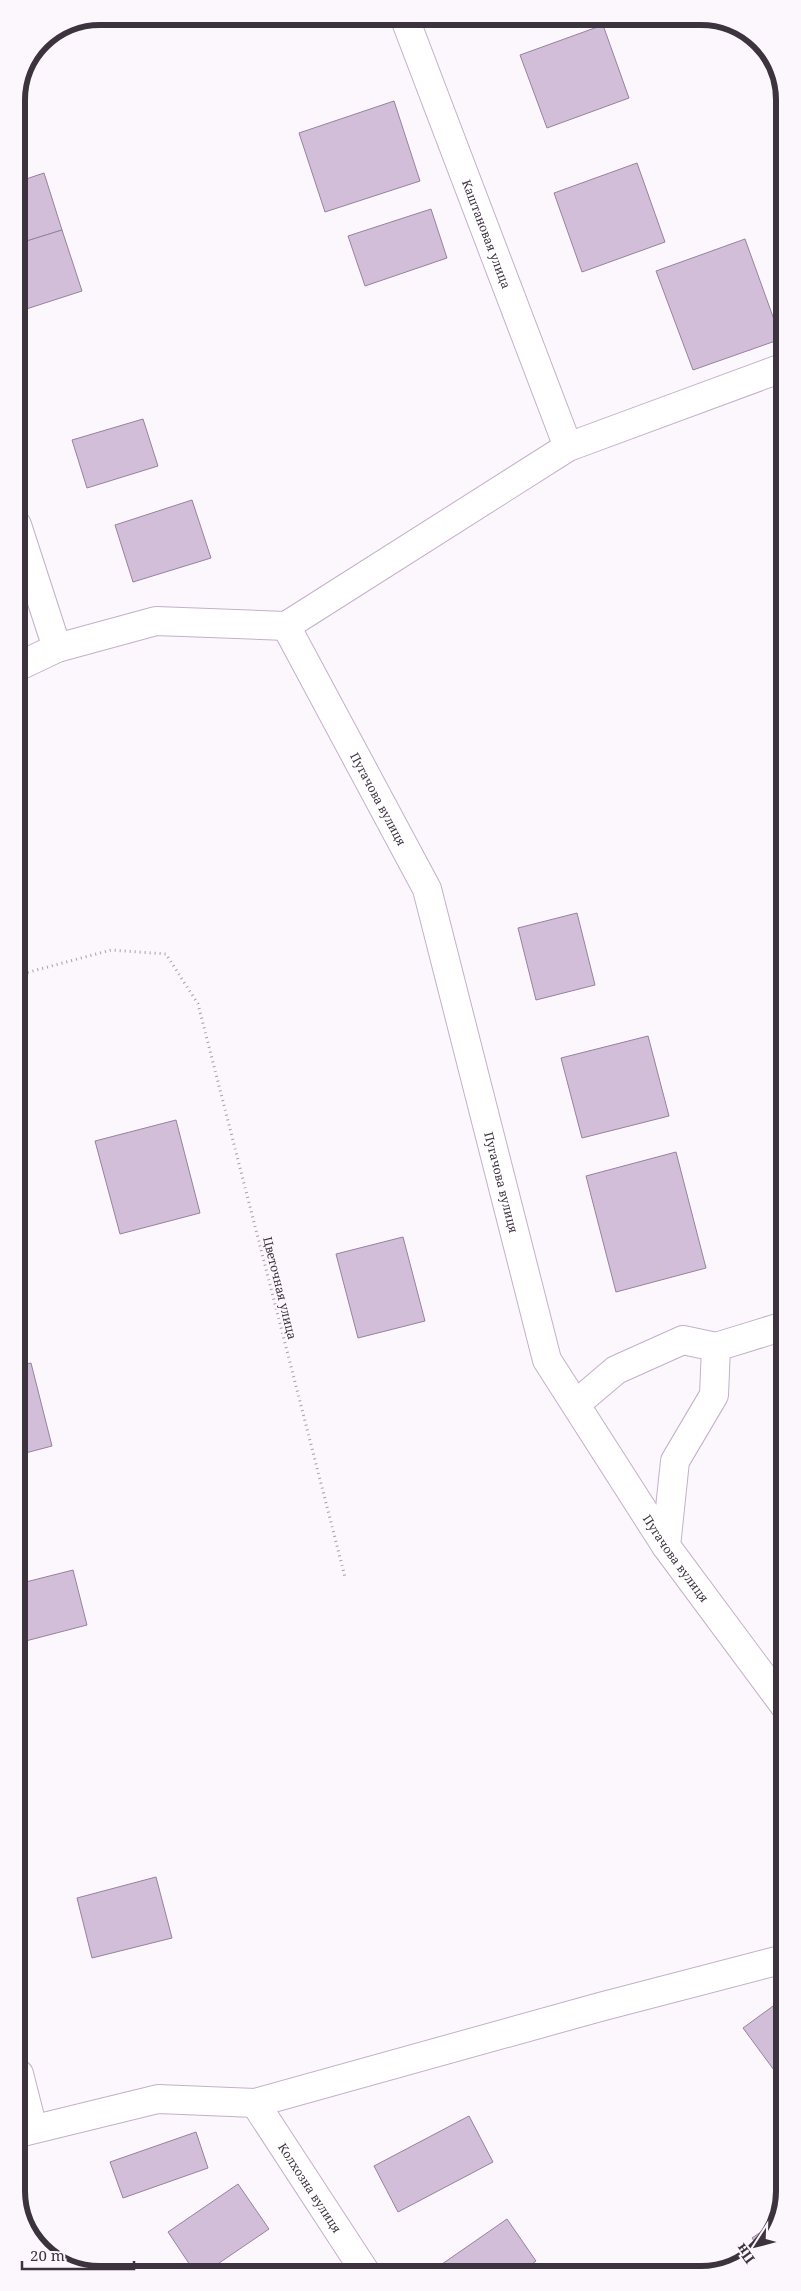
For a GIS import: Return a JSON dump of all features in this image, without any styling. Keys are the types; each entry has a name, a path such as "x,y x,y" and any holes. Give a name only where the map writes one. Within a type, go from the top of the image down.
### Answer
{"street":[{"name":"Каштановая улица","path":"407,25 568,447"},
{"path":"25,662 57,648 156,621 286,626 568,447 776,370"},
{"path":"25,550 57,648"},
{"name":"Пугачова вулиця","path":"286,626 427,889 547,1360 666,1546 776,1695"},
{"path":"576,1404 616,1370 683,1340 716,1347 776,1328"},
{"path":"666,1546 675,1461 714,1395 716,1347"},
{"path":"26,2131 158,2099 254,2103 600,2007 776,1961"},
{"name":"Колхозна вулиця","path":"254,2103 361,2266"}],"path":[{"name":"Цветочная улица","path":"25,973 111,950 166,954 198,1004 345,1577"}],"building":[{"path":"603,25 629,98 547,128 520,55"},
{"path":"394,101 420,181 325,212 299,133"},
{"path":"637,163 665,242 582,272 554,193"},
{"path":"44,173 62,230 25,242 25,179"},
{"path":"431,209 447,258 365,286 348,236"},
{"path":"62,230 82,291 25,309 25,242"},
{"path":"745,239 776,325 776,341 693,370 656,271"},
{"path":"143,419 158,466 87,488 72,440"},
{"path":"192,500 211,558 133,582 115,525"},
{"path":"577,913 595,985 536,1000 518,928"},
{"path":"648,1036 669,1116 582,1138 561,1058"},
{"path":"176,1120 200,1213 120,1234 95,1141"},
{"path":"676,1152 706,1268 616,1292 586,1176"},
{"path":"403,1237 425,1321 358,1338 336,1254"},
{"path":"31,1363 52,1446 25,1453 25,1364"},
{"path":"73,1570 87,1625 25,1641 25,1582"},
{"path":"156,1877 172,1938 92,1958 77,1898"},
{"path":"776,2004 776,2073 743,2028"},
{"path":"469,2116 493,2162 398,2212 374,2166"},
{"path":"196,2132 208,2168 123,2198 110,2162"},
{"path":"238,2184 269,2229 215,2266 191,2266 168,2232"},
{"path":"507,2219 536,2261 529,2266 439,2266"},
{"path":"765,2229 755,2242 752,2238"}]}
